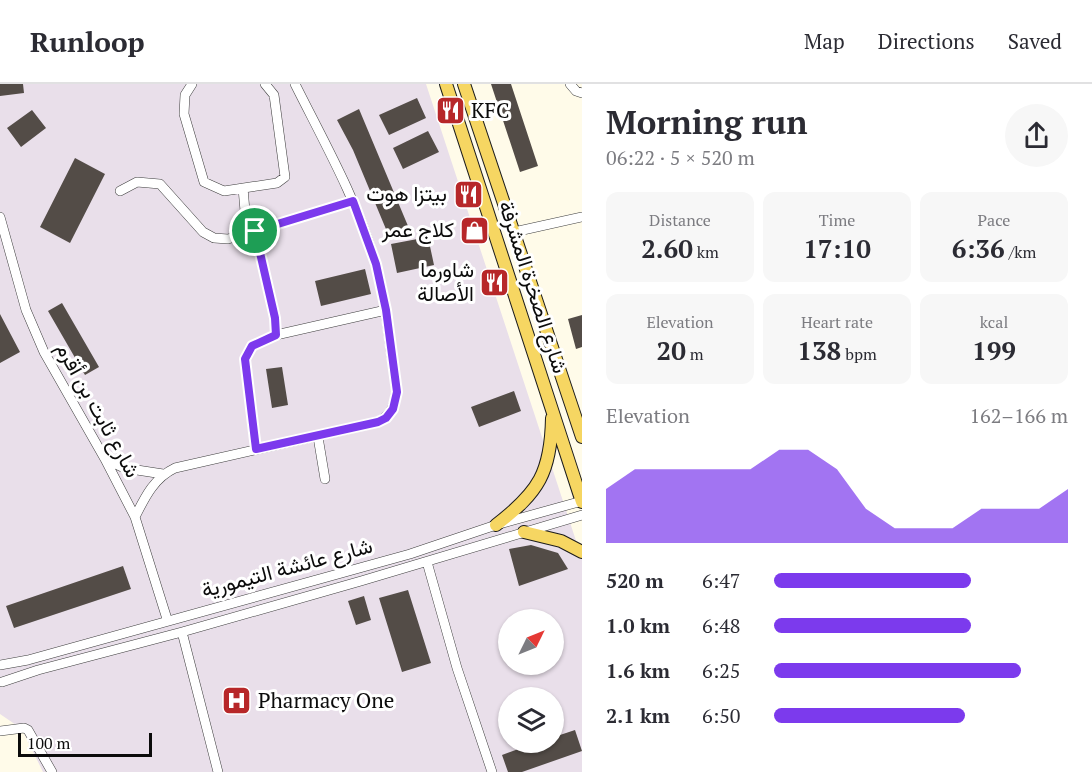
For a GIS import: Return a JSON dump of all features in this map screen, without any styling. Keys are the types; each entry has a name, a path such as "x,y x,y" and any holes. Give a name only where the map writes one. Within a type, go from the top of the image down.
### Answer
{"main road":[{"name":"شارع الصخرة المشرفة","path":"446,84 582,501"},
{"name":"شارع الصخرة المشرفة","path":"465,84 582,437"},
{"path":"496,525 528,496 546,469 550,455 552,408"},
{"path":"524,532 561,541 582,552"}],"street":[{"path":"192,84 184,95 184,114 204,182 224,191 277,183 285,177 274,95 265,84"},
{"path":"135,517 147,492 163,474 194,462 318,437 378,422 386,418 393,409 397,392 386,310 376,264 353,201 295,84"},
{"path":"570,84 576,91 582,93"},
{"path":"120,191 137,182 160,184 203,232 214,238 228,239 353,201"},
{"path":"243,188 251,233 275,318 276,335"},
{"name":"شارع ثابت بن أقرم","path":"0,217 26,310 44,352 135,517 167,619"},
{"path":"514,232 582,217"},
{"path":"256,449 245,359 252,346 276,335 386,310"},
{"path":"318,437 325,479"},
{"path":"105,459 124,468 163,474"},
{"name":"شارع عائشة التيمورية","path":"0,665 28,660 167,619 410,554 496,525 582,501"},
{"name":"شارع عائشة التيمورية","path":"1,683 59,664 182,632 582,515"},
{"path":"427,562 457,668 492,772"},
{"path":"182,632 218,772"},
{"path":"0,665 4,676 1,683"},
{"path":"0,731 24,728 28,730 52,772"}],"shaded area":[{"path":"0,84 426,84 582,559 582,772 43,772 22,729 0,714"}],"building":[{"path":"0,84 23,84 24,93 0,96"},
{"path":"491,84 511,84 538,166 520,172"},
{"path":"417,98 426,118 389,135 379,115"},
{"path":"359,109 408,226 388,234 353,150 337,120"},
{"path":"32,110 46,128 21,147 7,128"},
{"path":"428,131 439,152 403,169 393,148"},
{"path":"75,158 105,174 70,243 40,227"},
{"path":"428,237 434,265 397,273 391,244"},
{"path":"365,269 371,294 321,306 315,281"},
{"path":"62,303 99,367 85,375 48,311"},
{"path":"0,314 20,352 0,363"},
{"path":"582,315 582,347 576,349 568,319"},
{"path":"282,367 288,405 272,408 266,369"},
{"path":"514,391 521,411 479,427 471,407"},
{"path":"531,545 558,553 568,569 519,586 509,549"},
{"path":"123,566 131,589 14,628 6,606"},
{"path":"408,590 431,663 402,672 379,598"},
{"path":"364,596 371,620 356,625 348,601"},
{"path":"575,730 582,751 522,772 508,772 502,755 508,753 564,753 564,734"}],"place":[{"name":"KFC","path":"450,111"},
{"name":"بيتزا هوت","path":"468,194"},
{"name":"كلاج عمر","path":"475,230"},
{"name":"شاورما الأصالة","path":"495,282"},
{"name":"Pharmacy One","path":"237,701"}],"route":[{"path":"353,201 376,264 386,310 397,392 393,409 386,418 318,437 256,449 245,359 252,346 276,335 275,318 255,231 353,201"}]}
